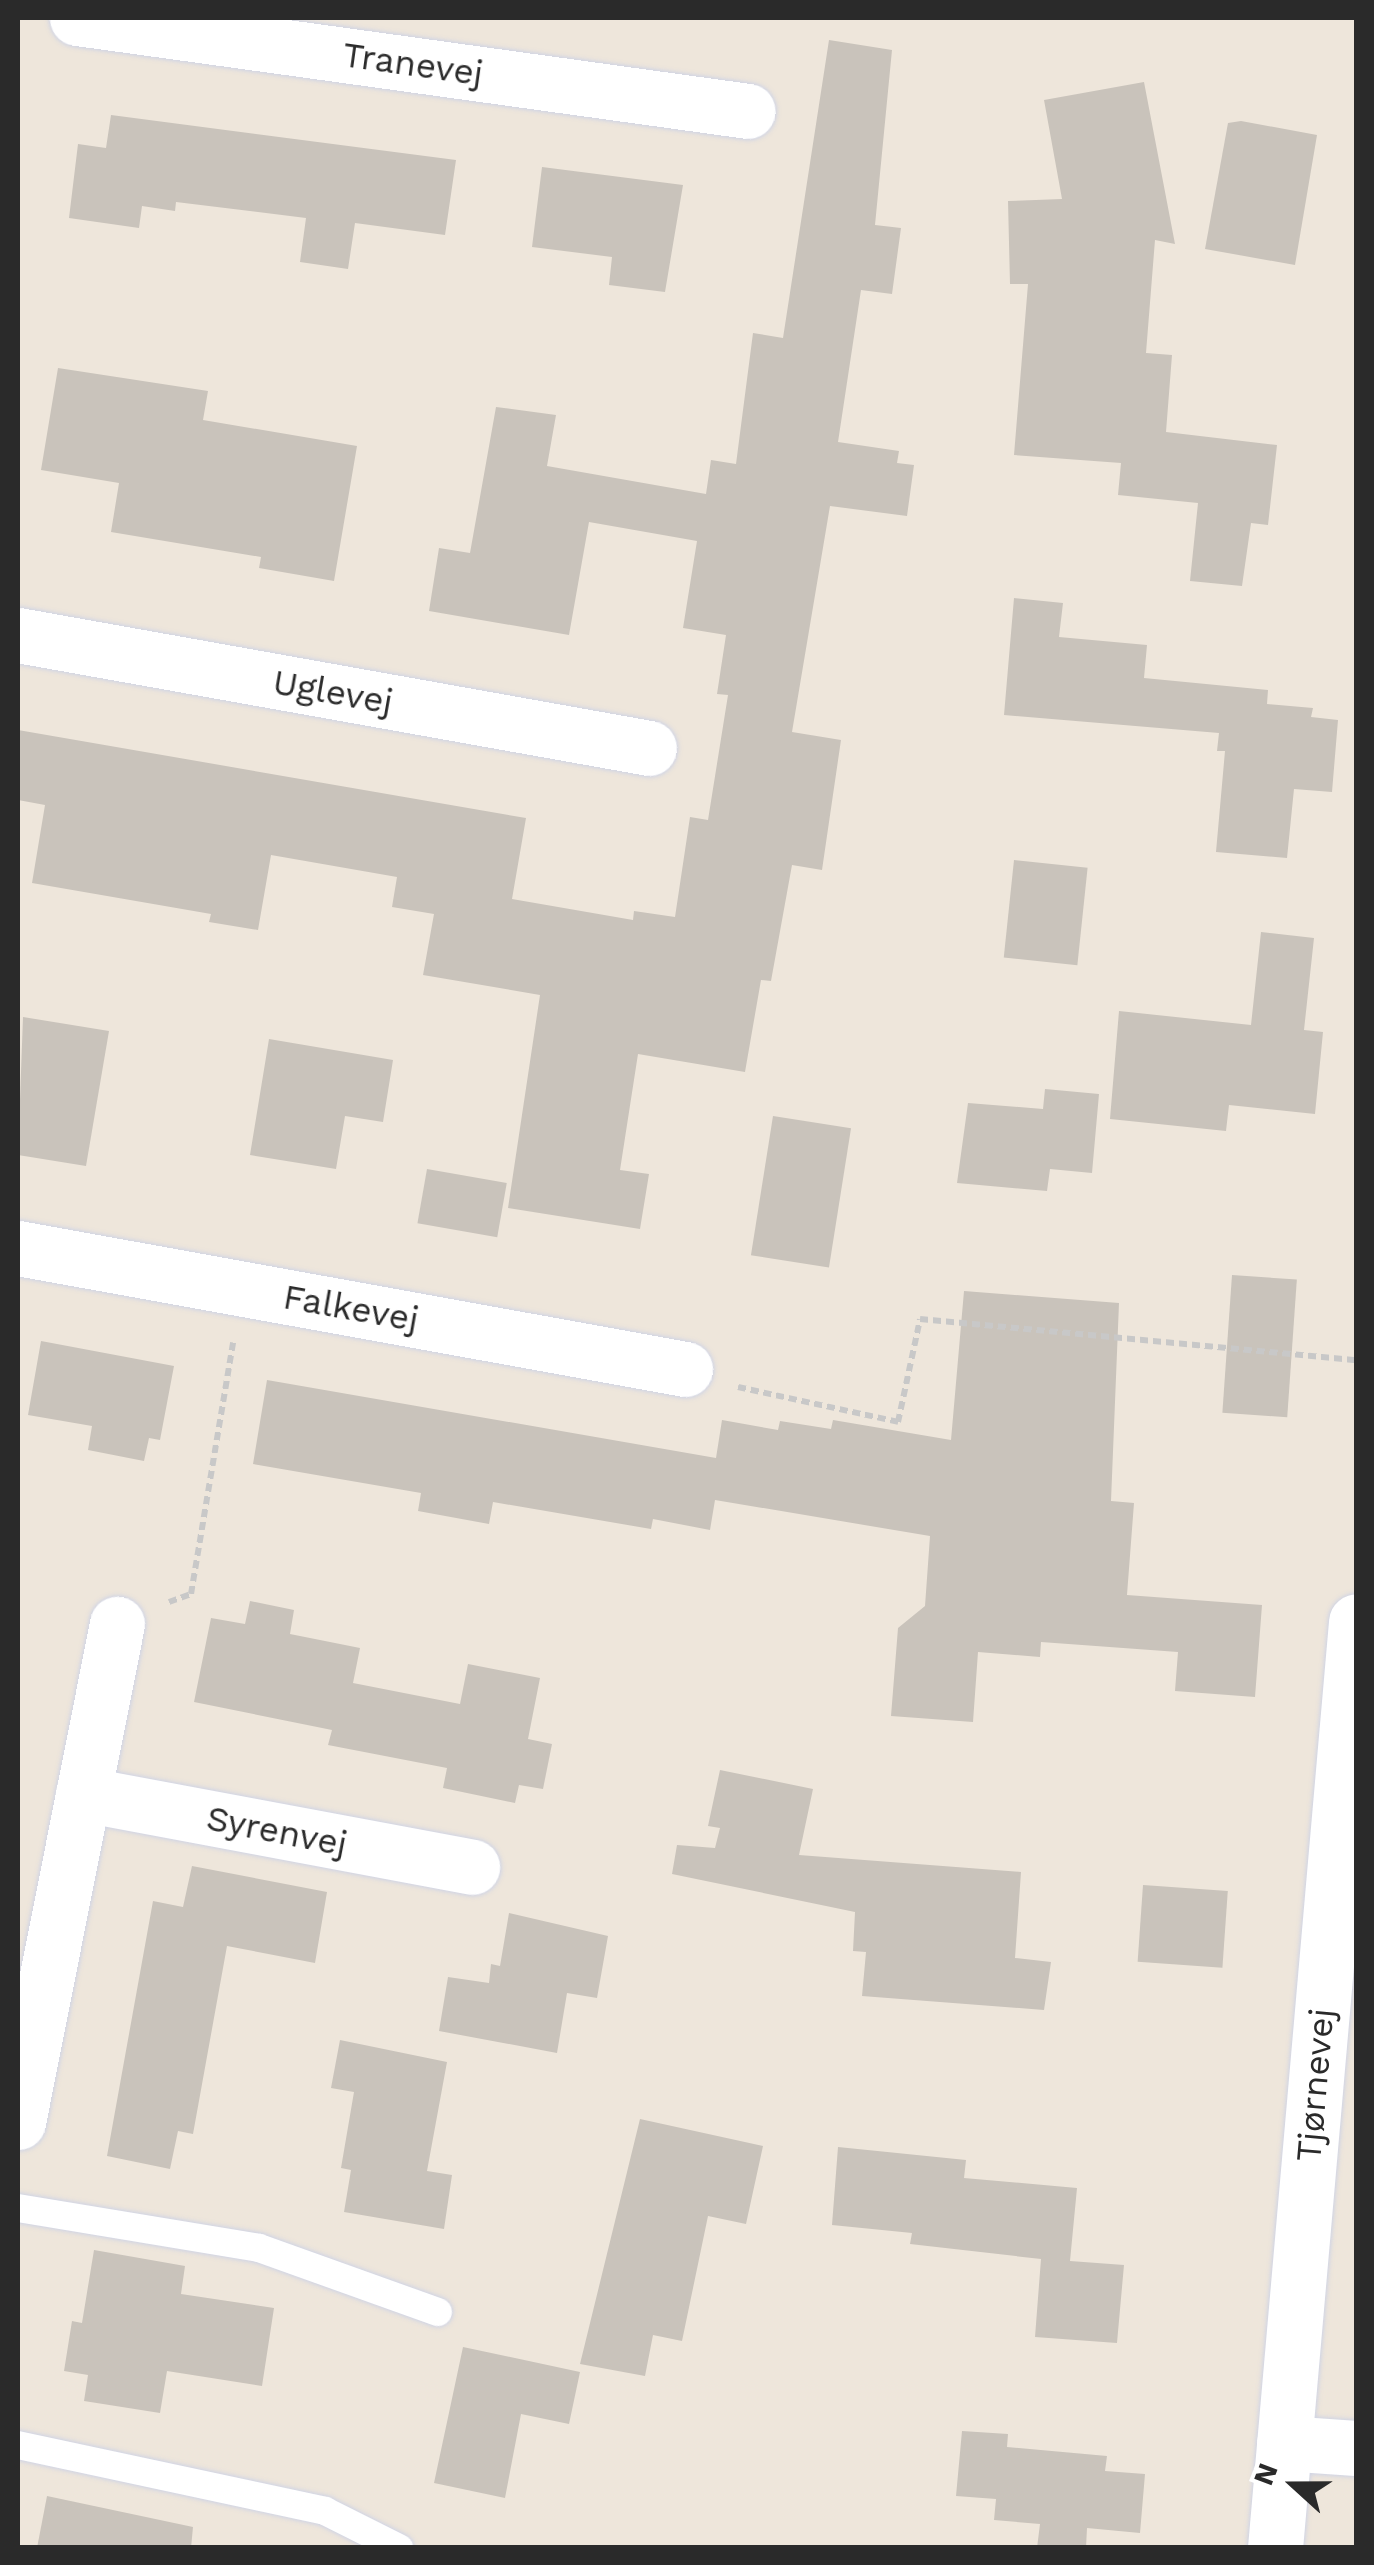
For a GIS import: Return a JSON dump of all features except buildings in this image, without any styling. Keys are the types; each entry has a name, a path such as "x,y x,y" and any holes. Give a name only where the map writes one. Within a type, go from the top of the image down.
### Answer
{"street":[{"name":"Tranevej","path":"77,18 748,111"},
{"name":"Uglevej","path":"18,635 649,748"},
{"name":"Falkevej","path":"18,1248 685,1369"},
{"path":"18,2122 118,1624"},
{"name":"Tjørnevej","path":"1275,2548 1356,1639"},
{"name":"Syrenvej","path":"83,1794 472,1868"},
{"path":"1284,2443 1356,2448"}],"lane":[{"path":"18,2208 259,2248 438,2312"},
{"path":"18,2446 325,2511 398,2548"}],"path":[{"path":"685,1369 774,1399 898,1422 920,1319 1356,1360"},
{"path":"190,1594 234,1339"}]}
